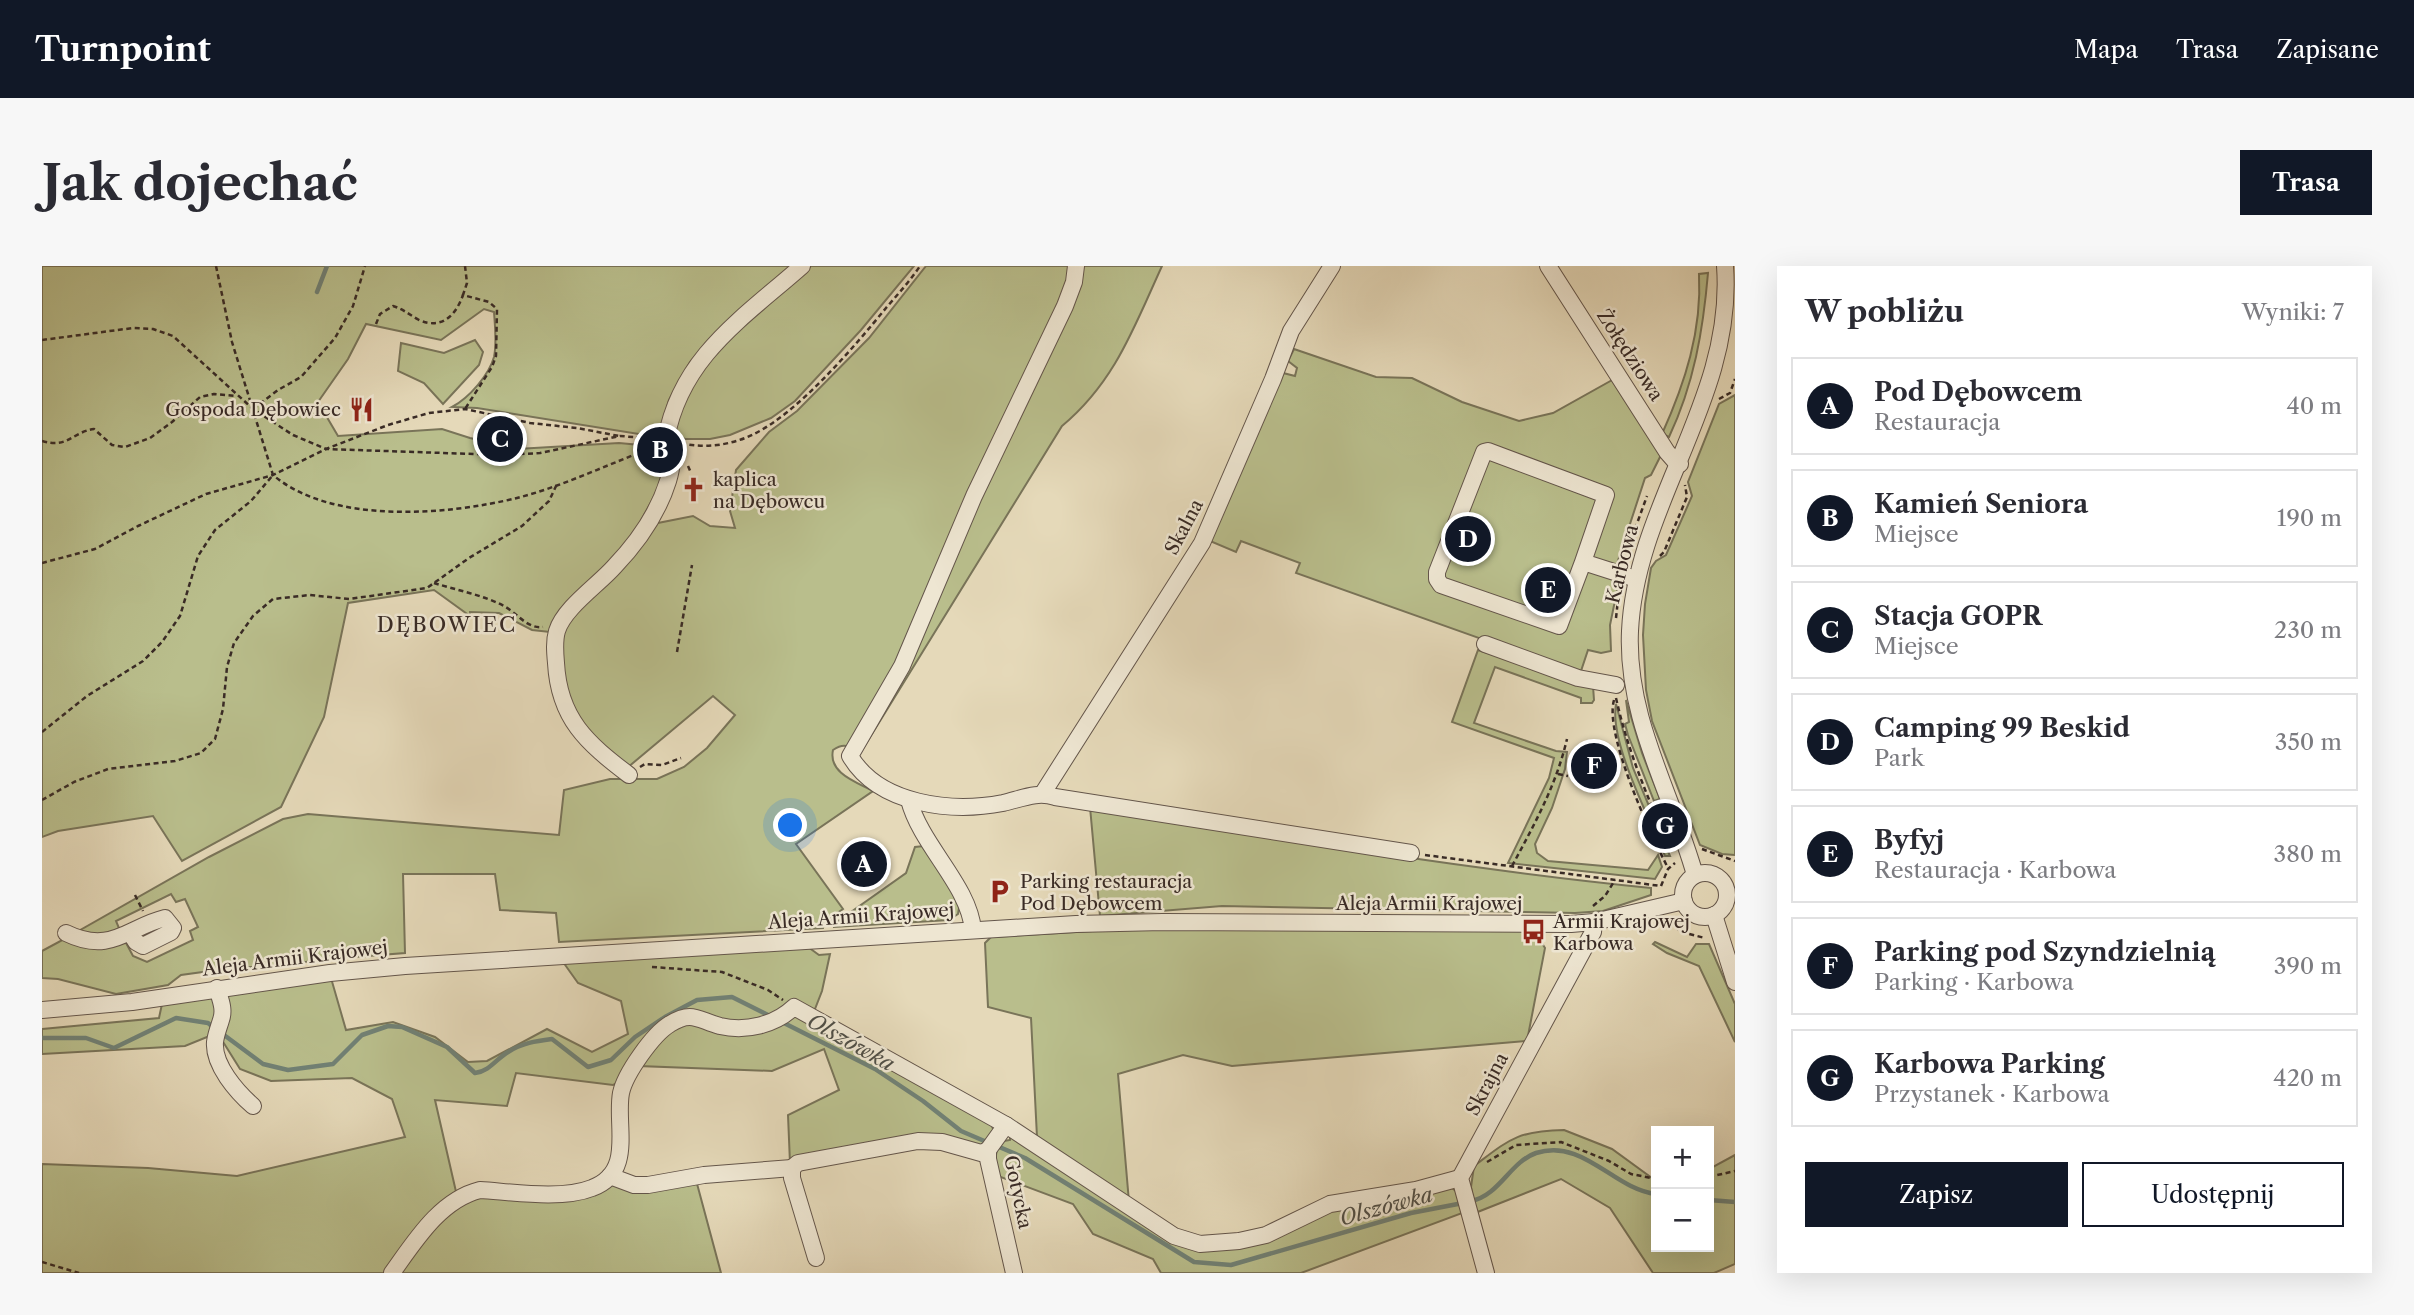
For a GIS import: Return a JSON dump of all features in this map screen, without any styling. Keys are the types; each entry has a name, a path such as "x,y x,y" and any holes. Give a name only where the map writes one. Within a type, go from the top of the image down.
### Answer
{"street":[{"path":"629,775 593,747 572,722 561,699 557,681 556,634 562,620 634,545 656,511 666,489 673,462 672,456 662,443 674,404 693,371 710,347 802,266"},
{"path":"1076,266 1074,282 1065,306 974,496 902,666 850,756 873,780 909,800 939,806 975,806 1043,793 1410,853"},
{"name":"Skalna","path":"1043,793 1202,542 1291,331 1332,266"},
{"name":"Żołędziowa","path":"1548,266 1667,452 1682,471"},
{"name":"Karbowa","path":"1695,875 1646,741 1636,705 1630,632 1636,579 1653,526 1682,471 1720,358 1725,307 1725,266"},
{"path":"1484,452 1514,460 1606,495 1583,562 1559,626 1441,585 1437,572 1484,452"},
{"path":"1583,562 1636,579"},
{"path":"1485,644 1616,692"},
{"path":"909,800 918,828 970,912 972,930"},
{"path":"1712,874 1730,882 1727,900 1722,909 1714,915 1696,915 1686,906 1686,883 1695,875 1712,874"},
{"name":"Aleja Armii Krajowej","path":"42,1010 132,1002 330,973 405,966 972,930 1145,922 1551,925 1684,901"},
{"path":"1714,915 1735,982"},
{"name":"Skrajna","path":"1465,1189 1593,932 1592,916"},
{"path":"66,933 96,940 120,939 131,934"},
{"path":"217,988 223,1017 214,1044 234,1090 253,1106"},
{"path":"392,1273 435,1218 466,1194 480,1190 571,1192 590,1189 605,1180 621,1151 620,1098 623,1088 635,1065 667,1025 688,1016 736,1028 784,1015 1003,1129 1174,1236 1200,1244 1219,1244 1266,1235 1330,1204 1416,1190 1465,1189 1486,1273"},
{"name":"Gotycka","path":"1003,1129 988,1150 1014,1273"},
{"path":"605,1180 648,1185 704,1175 792,1168 807,1161 918,1141 942,1142 981,1153 988,1150"},
{"path":"792,1168 792,1178 816,1258"}],"path":[{"path":"216,266 232,342 273,475 287,487 317,501 366,509 415,512 482,506 520,497 662,443"},
{"path":"253,409 301,377 335,338 353,306 365,266"},
{"path":"376,324 380,314 393,306 431,323 453,316 467,283 465,266"},
{"path":"42,563 95,549 206,494 273,475 327,449 408,419 449,410 465,409 530,423 662,443 713,446 744,438 772,423 797,404 865,334 920,266"},
{"path":"463,295 489,302 497,309 497,347 492,367 465,409"},
{"path":"42,340 133,328 153,329 173,336 253,409 293,435 327,449 467,455 540,453 620,436"},
{"path":"1716,402 1730,394 1735,379"},
{"path":"42,442 54,445 67,442 84,431 94,429 112,445 125,447 150,438 200,397 214,394 237,396"},
{"path":"1652,560 1664,552 1687,497 1682,471"},
{"path":"42,732 87,696 143,661 162,642 180,616 198,556 215,530 251,501 273,475"},
{"path":"42,800 74,782 108,769 175,761 201,753 215,739 223,709 227,667 234,643 253,616 272,599 310,595 349,599 426,587 522,526 549,500 557,484"},
{"path":"677,652 692,565"},
{"path":"434,583 504,606 537,628 562,620"},
{"path":"1616,692 1625,738 1635,767 1671,851"},
{"path":"1616,692 1612,709 1613,726 1623,763 1668,869"},
{"path":"1512,866 1546,803 1558,774 1567,740"},
{"path":"629,775 645,764 662,765 681,758"},
{"path":"1558,774 1568,776"},
{"path":"1410,853 1661,886 1668,869 1676,862"},
{"path":"1592,916 1615,880"},
{"path":"135,895 143,910"},
{"path":"1664,906 1668,918 1681,932 1697,937 1720,935"},
{"path":"831,921 839,916"},
{"path":"649,966 722,972 768,990 784,1015"},
{"path":"1465,1189 1516,1145 1562,1142 1609,1161 1631,1174 1651,1178"},
{"path":"1714,1176 1735,1171"},
{"path":"42,1262 79,1273"}],"green space":[{"path":"42,266 794,266 728,322 690,362 669,400 663,422 656,432 645,435 477,408 452,407 465,398 488,371 494,357 494,312 484,309 441,340 366,324 348,359 318,402 338,436 442,429 517,449 619,443 640,445 642,454 655,460 664,455 668,470 635,532 550,632 532,630 499,613 470,612 470,616 434,590 348,603 324,717 281,807 182,861 153,816 58,831 42,837"},
{"path":"811,266 914,266 861,330 795,401 771,418 730,435 710,439 685,439 675,435 680,399 730,335"},
{"path":"926,266 1162,266 1132,332 1110,372 1080,409 1062,426 859,755 847,746 833,750 835,765 839,771 873,791 796,844 843,909 824,922 823,928 559,942 556,913 500,910 495,874 403,874 405,953 266,967 239,967 181,975 168,985 116,994 58,979 42,978 42,951 66,938 125,941 133,956 147,962 193,940 190,931 198,927 185,899 176,902 171,894 116,921 121,933 110,936 75,933 209,857 283,819 308,814 559,835 564,790 610,779 657,779 684,767 707,748 735,715 713,696 627,768 583,728 564,691 561,628 653,524 693,516 710,526 735,528 730,511 736,470 769,432 797,411 869,338"},
{"path":"1708,273 1696,357 1685,397 1669,437 1662,434 1685,376 1695,336 1699,274"},
{"path":"475,340 483,352 479,365 443,404 424,383 398,371 401,343 444,353"},
{"path":"1294,349 1376,377 1412,378 1462,402 1519,421 1553,413 1614,379 1662,453 1651,475 1645,478 1612,579 1619,581 1610,625 1611,651 1601,653 1588,650 1580,674 1296,573 1300,563 1241,541 1236,552 1210,541 1283,373 1295,376 1297,368 1288,361"},
{"path":"1735,395 1735,855 1722,854 1700,845 1652,721 1646,690 1643,635 1651,568 1666,555 1692,496 1688,482 1719,404"},
{"path":"1478,650 1593,686 1592,703 1581,703 1581,698 1495,667 1474,723 1556,751 1567,752 1565,769 1552,808 1535,844 1537,853 1548,861 1648,870 1658,855 1662,867 1655,879 1508,863 1549,778 1554,758 1452,722"},
{"path":"1626,700 1660,799 1654,801 1628,735 1625,724 1629,722"},
{"path":"1616,704 1633,768 1670,856 1665,856 1624,759 1615,720"},
{"path":"1090,807 1440,862 1651,888 1651,895 1603,911 1575,913 1222,906 1100,916"},
{"path":"924,846 960,902 958,914 949,920 834,927 834,924 906,873 915,847"},
{"path":"1144,928 1534,931 1545,948 1527,1041 1232,1066 1183,1055 1118,1074 1129,1202 1037,1137 1031,1018 988,1007 985,943 991,937"},
{"path":"1655,942 1687,957 1696,944 1709,944 1735,1004 1735,1042 1699,966 1667,953 1653,944"},
{"path":"808,947 819,955 830,954 822,991 813,1014 794,1003 749,1025 688,1013 624,1078 613,1085 516,1073 507,1106 435,1100 457,1196 388,1273 42,1273 42,1164 148,1168 237,1176 405,1137 392,1099 352,1078 271,1081 240,1069 220,1037 223,992 331,978 346,1030 393,1022 435,1037 468,1062 487,1061 547,1029 592,1052 628,1034 621,1001 578,983 563,962"},
{"path":"212,996 218,1010 212,1035 185,1046 42,1054 42,1029 159,1018 162,1004"},
{"path":"795,1011 991,1124 994,1131 980,1147 949,1139 790,1163 788,1115 839,1090 824,1049 772,1071 639,1066 661,1036 681,1022 720,1029"},
{"path":"1564,1130 1612,1149 1651,1177 1651,1252 1714,1252 1714,1166 1735,1155 1735,1264 1714,1273 1653,1273 1610,1208 1561,1179 1475,1213 1471,1187 1474,1166 1515,1138 1535,1132"},
{"path":"1010,1137 1199,1249 1332,1208 1452,1188 1457,1192 1465,1212 1301,1273 1161,1273 1153,1259 1093,1234 1073,1204 998,1176 993,1156"},
{"path":"696,1180 721,1273 397,1273 420,1242 466,1198 612,1183"}],"waterway":[{"path":"317,292 327,266"},
{"name":"Olszówka","path":"220,1032 263,1064 288,1070 333,1064 362,1035 388,1026 402,1027 447,1047 475,1073 485,1070 519,1046 552,1039 588,1067 611,1060 635,1037 697,1000 732,997 772,1017"},
{"name":"Olszówka","path":"42,1038 86,1038 114,1048 176,1018 208,1023 213,1027"},
{"name":"Olszówka","path":"780,1021 875,1069 923,1101 961,1131 989,1143"},
{"name":"Olszówka","path":"997,1146 1025,1158 1194,1262 1231,1265 1411,1213 1463,1203"},
{"name":"Olszówka","path":"1471,1201 1489,1193 1527,1157 1553,1150 1584,1158 1626,1183 1651,1193"},
{"name":"Olszówka","path":"1714,1200 1735,1202"}],"place":[{"name":"Gospoda Dębowiec","path":"361,409"},
{"name":"Stacja GOPR","path":"500,439"},
{"name":"Kamień Seniora","path":"660,450"},
{"name":"kaplica na Dębowcu","path":"693,490"},
{"name":"Camping 99 Beskid","path":"1468,539"},
{"name":"Byfyj","path":"1548,590"},
{"name":"Parking pod Szyndzielnią","path":"1594,766"},
{"name":"Karbowa Parking","path":"1665,826"},
{"name":"Pod Dębowcem","path":"864,864"},
{"name":"Parking restauracja Pod Dębowcem","path":"1000,892"},
{"name":"Armii Krajowej Karbowa","path":"1533,932"}],"district":[{"name":"DĘBOWIEC","path":"447,624"}]}
